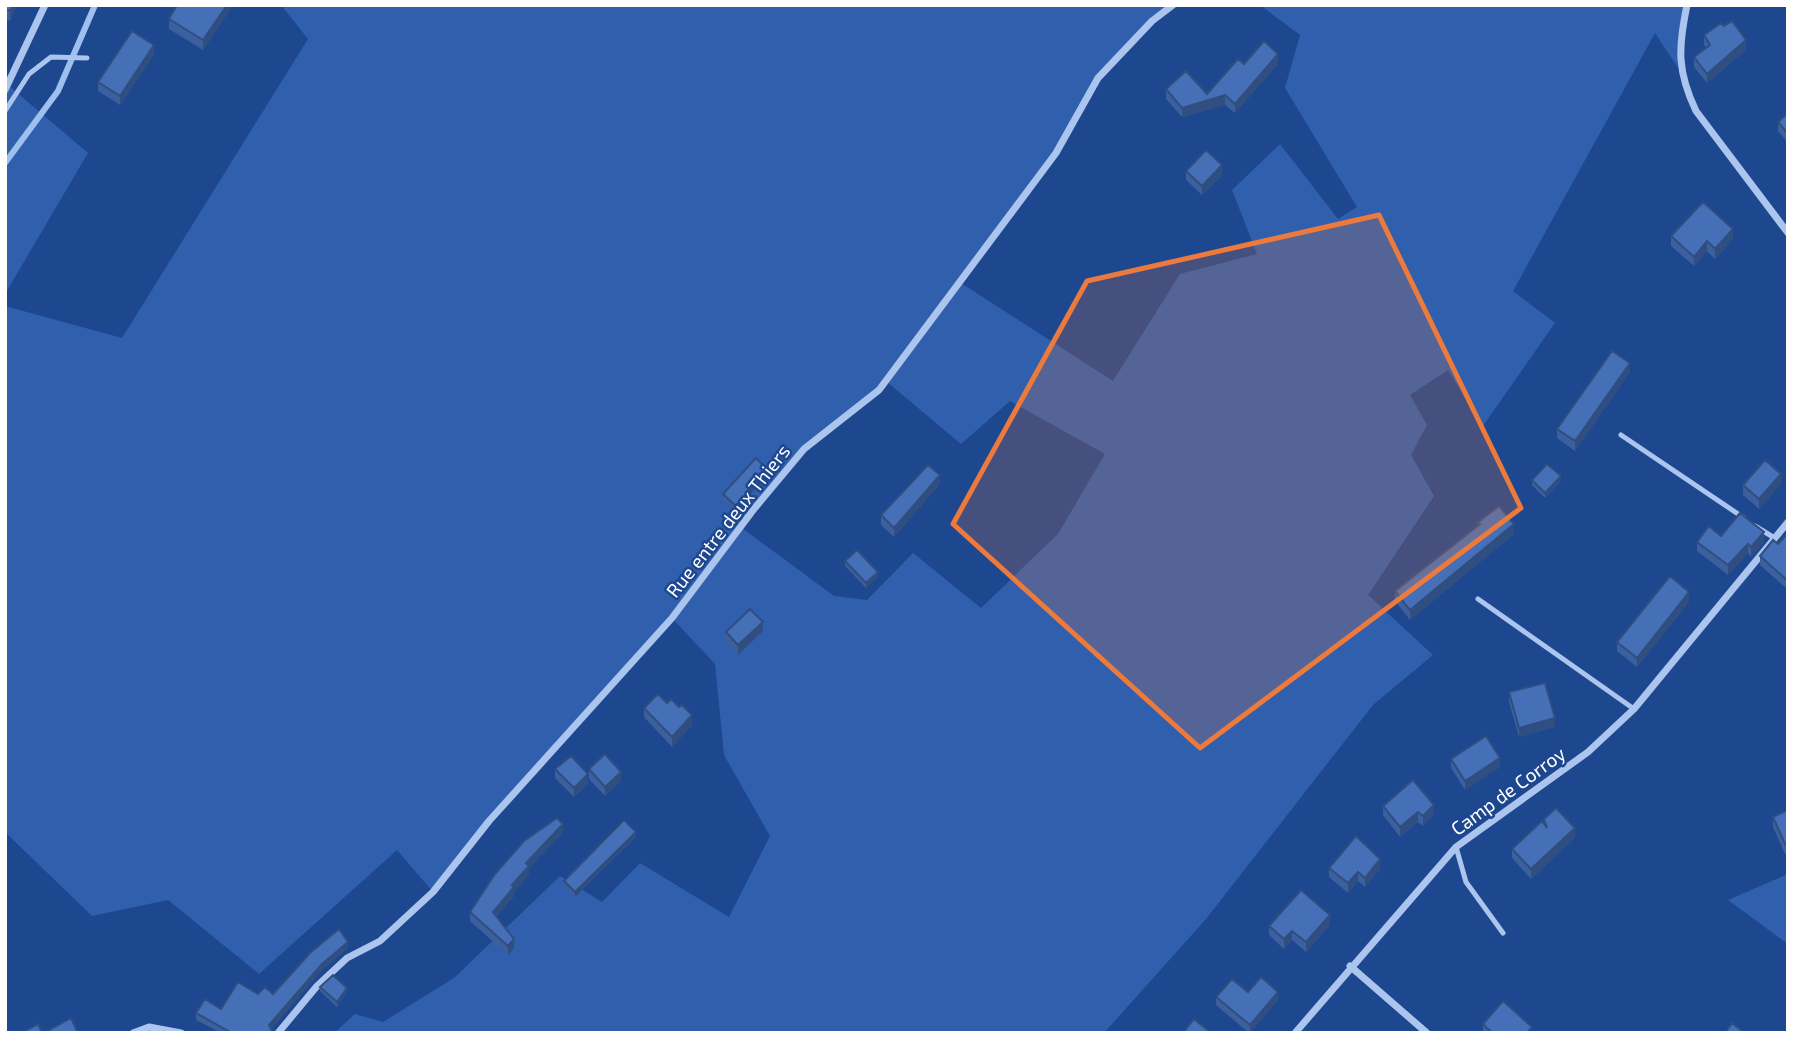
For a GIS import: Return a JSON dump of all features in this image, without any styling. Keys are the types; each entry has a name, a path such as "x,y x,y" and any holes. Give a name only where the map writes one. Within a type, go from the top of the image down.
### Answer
{"street":[{"path":"5,90 45,5"},
{"name":"Rue entre deux Thiers","path":"278,1033 317,986 346,958 380,941 433,892 489,821 672,618 754,509 804,449 879,390 1056,153 1098,78 1152,22 1173,5"},
{"path":"1687,5 1679,69 1687,92 1696,111 1788,233"},
{"name":"Camp de Corroy","path":"1294,1033 1456,847 1588,752 1634,709 1788,522"},
{"path":"1350,966 1427,1033"},
{"path":"133,1033 149,1027 181,1033"}],"lane":[{"path":"5,111 29,74 51,57 87,58"},
{"path":"1621,435 1773,537"},
{"path":"1478,599 1634,709"},
{"path":"1456,847 1466,882 1503,933"}],"highlighted area":[{"path":"1379,215 1521,508 1200,748 953,524 1087,281"}],"shaded area":[{"path":"281,5 1173,5 1098,78 1056,153 961,283 1113,381 1180,274 1257,254 1232,190 1280,144 1338,219 1357,207 1285,88 1300,35 1260,5 1687,5 1679,69 1655,33 1513,291 1555,323 1483,426 1448,370 1410,395 1427,425 1411,455 1434,496 1368,595 1433,655 1373,705 1206,919 1104,1033 334,1033 355,1014 383,1022 454,978 560,876 602,902 640,863 729,917 770,836 724,755 715,664 672,618 489,821 433,892 397,850 259,974 168,900 92,916 5,832 5,306 122,338 308,39","holes":["886,381 961,444 1010,401 1105,454 1058,534 981,608 913,553 867,600 834,596 742,528 804,449"]},
{"path":"8,85 88,153 5,294 5,90"},
{"path":"1788,874 1788,944 1728,900"}],"building":[{"path":"5,5 13,5 10,11 5,9"},
{"path":"177,5 227,5 203,40 169,19"},
{"path":"1732,21 1746,40 1707,74 1694,57 1710,45 1704,35 1721,23 1724,26"},
{"path":"132,31 154,45 120,96 98,82"},
{"path":"1264,41 1278,54 1235,104 1225,95 1182,108 1166,89 1186,71 1207,94 1238,59 1244,64"},
{"path":"1788,113 1788,134 1778,122"},
{"path":"1206,150 1222,165 1202,186 1186,171"},
{"path":"1703,202 1733,229 1715,249 1707,241 1694,257 1671,236"},
{"path":"1612,351 1630,363 1575,441 1557,429"},
{"path":"756,458 768,470 736,506 723,494"},
{"path":"1765,460 1781,474 1759,499 1743,485"},
{"path":"1547,464 1561,476 1545,493 1532,480"},
{"path":"928,465 940,475 894,528 881,515"},
{"path":"1499,506 1514,524 1410,610 1395,591"},
{"path":"1740,513 1764,532 1751,547 1748,544 1728,565 1697,542 1709,526 1721,536"},
{"path":"1788,533 1788,581 1760,556 1773,540 1778,544"},
{"path":"857,550 878,572 866,583 845,561"},
{"path":"1670,576 1689,592 1637,658 1617,642"},
{"path":"750,609 763,622 738,645 726,632"},
{"path":"1545,683 1555,718 1519,728 1509,692"},
{"path":"658,694 667,703 671,699 679,707 682,705 692,715 672,737 644,708"},
{"path":"1486,736 1500,758 1465,781 1451,759"},
{"path":"605,754 621,772 605,787 589,769"},
{"path":"571,756 588,774 574,788 555,769"},
{"path":"1413,780 1434,805 1423,816 1418,812 1400,827 1383,806"},
{"path":"1556,808 1575,828 1531,869 1512,849 1542,821 1547,828 1544,819"},
{"path":"1788,810 1788,844 1785,844 1773,817"},
{"path":"557,818 563,824 526,863 529,866 493,912 514,939 508,946 470,912 495,874 524,841"},
{"path":"624,820 636,832 575,892 564,881"},
{"path":"1356,836 1380,859 1365,878 1358,872 1348,883 1329,868"},
{"path":"1301,890 1330,915 1306,942 1292,931 1284,939 1269,926"},
{"path":"339,929 348,942 322,964 269,1025 273,1033 232,1033 196,1013 205,999 221,1009 238,982 258,994 265,987 273,994 311,952"},
{"path":"333,975 347,988 337,1002 320,987"},
{"path":"1261,977 1278,992 1250,1025 1216,997 1232,979 1248,992"},
{"path":"1503,1001 1532,1027 1527,1033 1492,1033 1483,1024"},
{"path":"71,1018 78,1033 44,1033"},
{"path":"1194,1019 1211,1033 1183,1033"},
{"path":"1732,1023 1744,1033 1725,1033"},
{"path":"38,1024 42,1033 22,1033"}],"waterway":[{"path":"5,163 58,91 95,5"}]}
